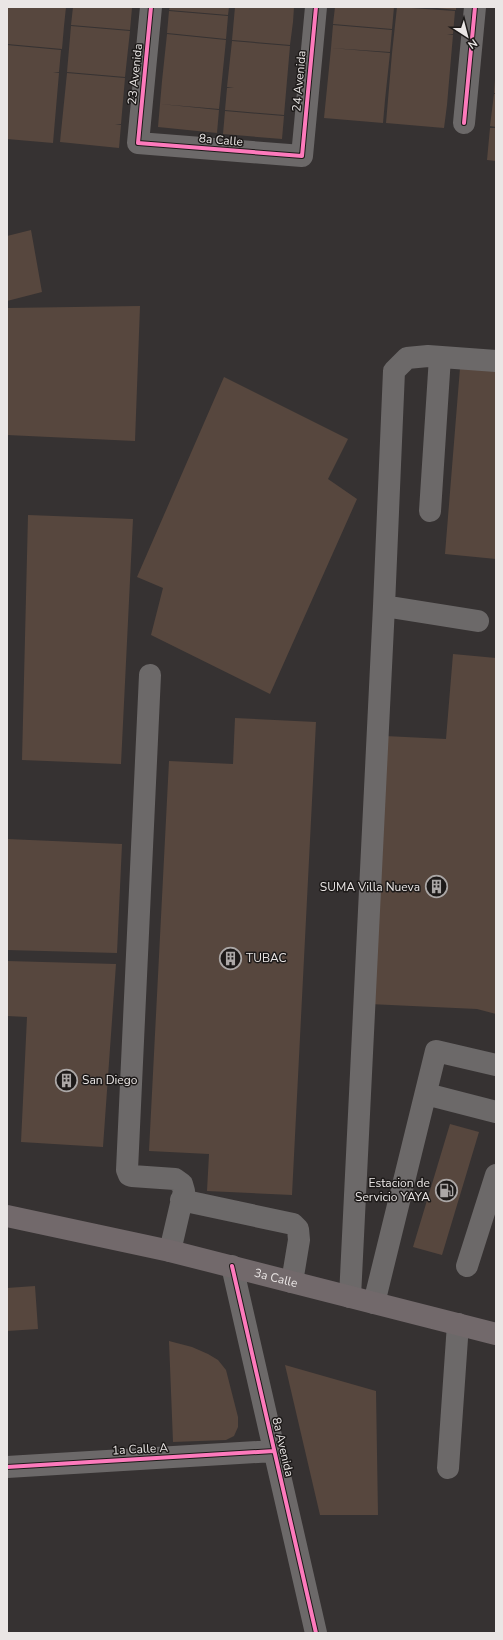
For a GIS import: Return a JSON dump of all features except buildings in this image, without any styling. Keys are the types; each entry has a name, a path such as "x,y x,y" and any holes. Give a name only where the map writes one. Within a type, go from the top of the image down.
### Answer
{"main road":[{"name":"3a Calle","path":"7,1216 170,1251 496,1334"}],"street":[{"name":"23 Avenida","path":"138,143 151,7"},
{"name":"24 Avenida","path":"302,156 316,7"},
{"path":"464,123 475,7"},
{"name":"8a Calle","path":"138,143 302,156"},
{"path":"350,1297 394,372 407,358 428,356 496,361"},
{"path":"430,511 440,357"},
{"path":"384,606 478,621"},
{"path":"150,675 127,1170 128,1174 132,1176 175,1179 182,1184 184,1191 170,1251"},
{"path":"374,1303 436,1051 496,1065"},
{"path":"426,1094 496,1112"},
{"path":"467,1266 496,1175"},
{"path":"181,1200 293,1224 298,1229 299,1240 292,1282"},
{"name":"8a Avenida","path":"232,1266 316,1633"},
{"path":"448,1468 458,1324"},
{"name":"1a Calle A","path":"7,1466 274,1451"}],"cycle path":[{"path":"151,7 138,143 302,156 316,7"},
{"path":"464,123 475,7"},
{"path":"232,1266 316,1633"},
{"path":"7,1467 274,1451"}],"place":[{"name":"SUMA Villa Nueva","path":"436,887"},
{"name":"TUBAC","path":"231,958"},
{"name":"San Diego","path":"66,1080"},
{"name":"Estacion de Servicio YAYA","path":"446,1190"}]}
